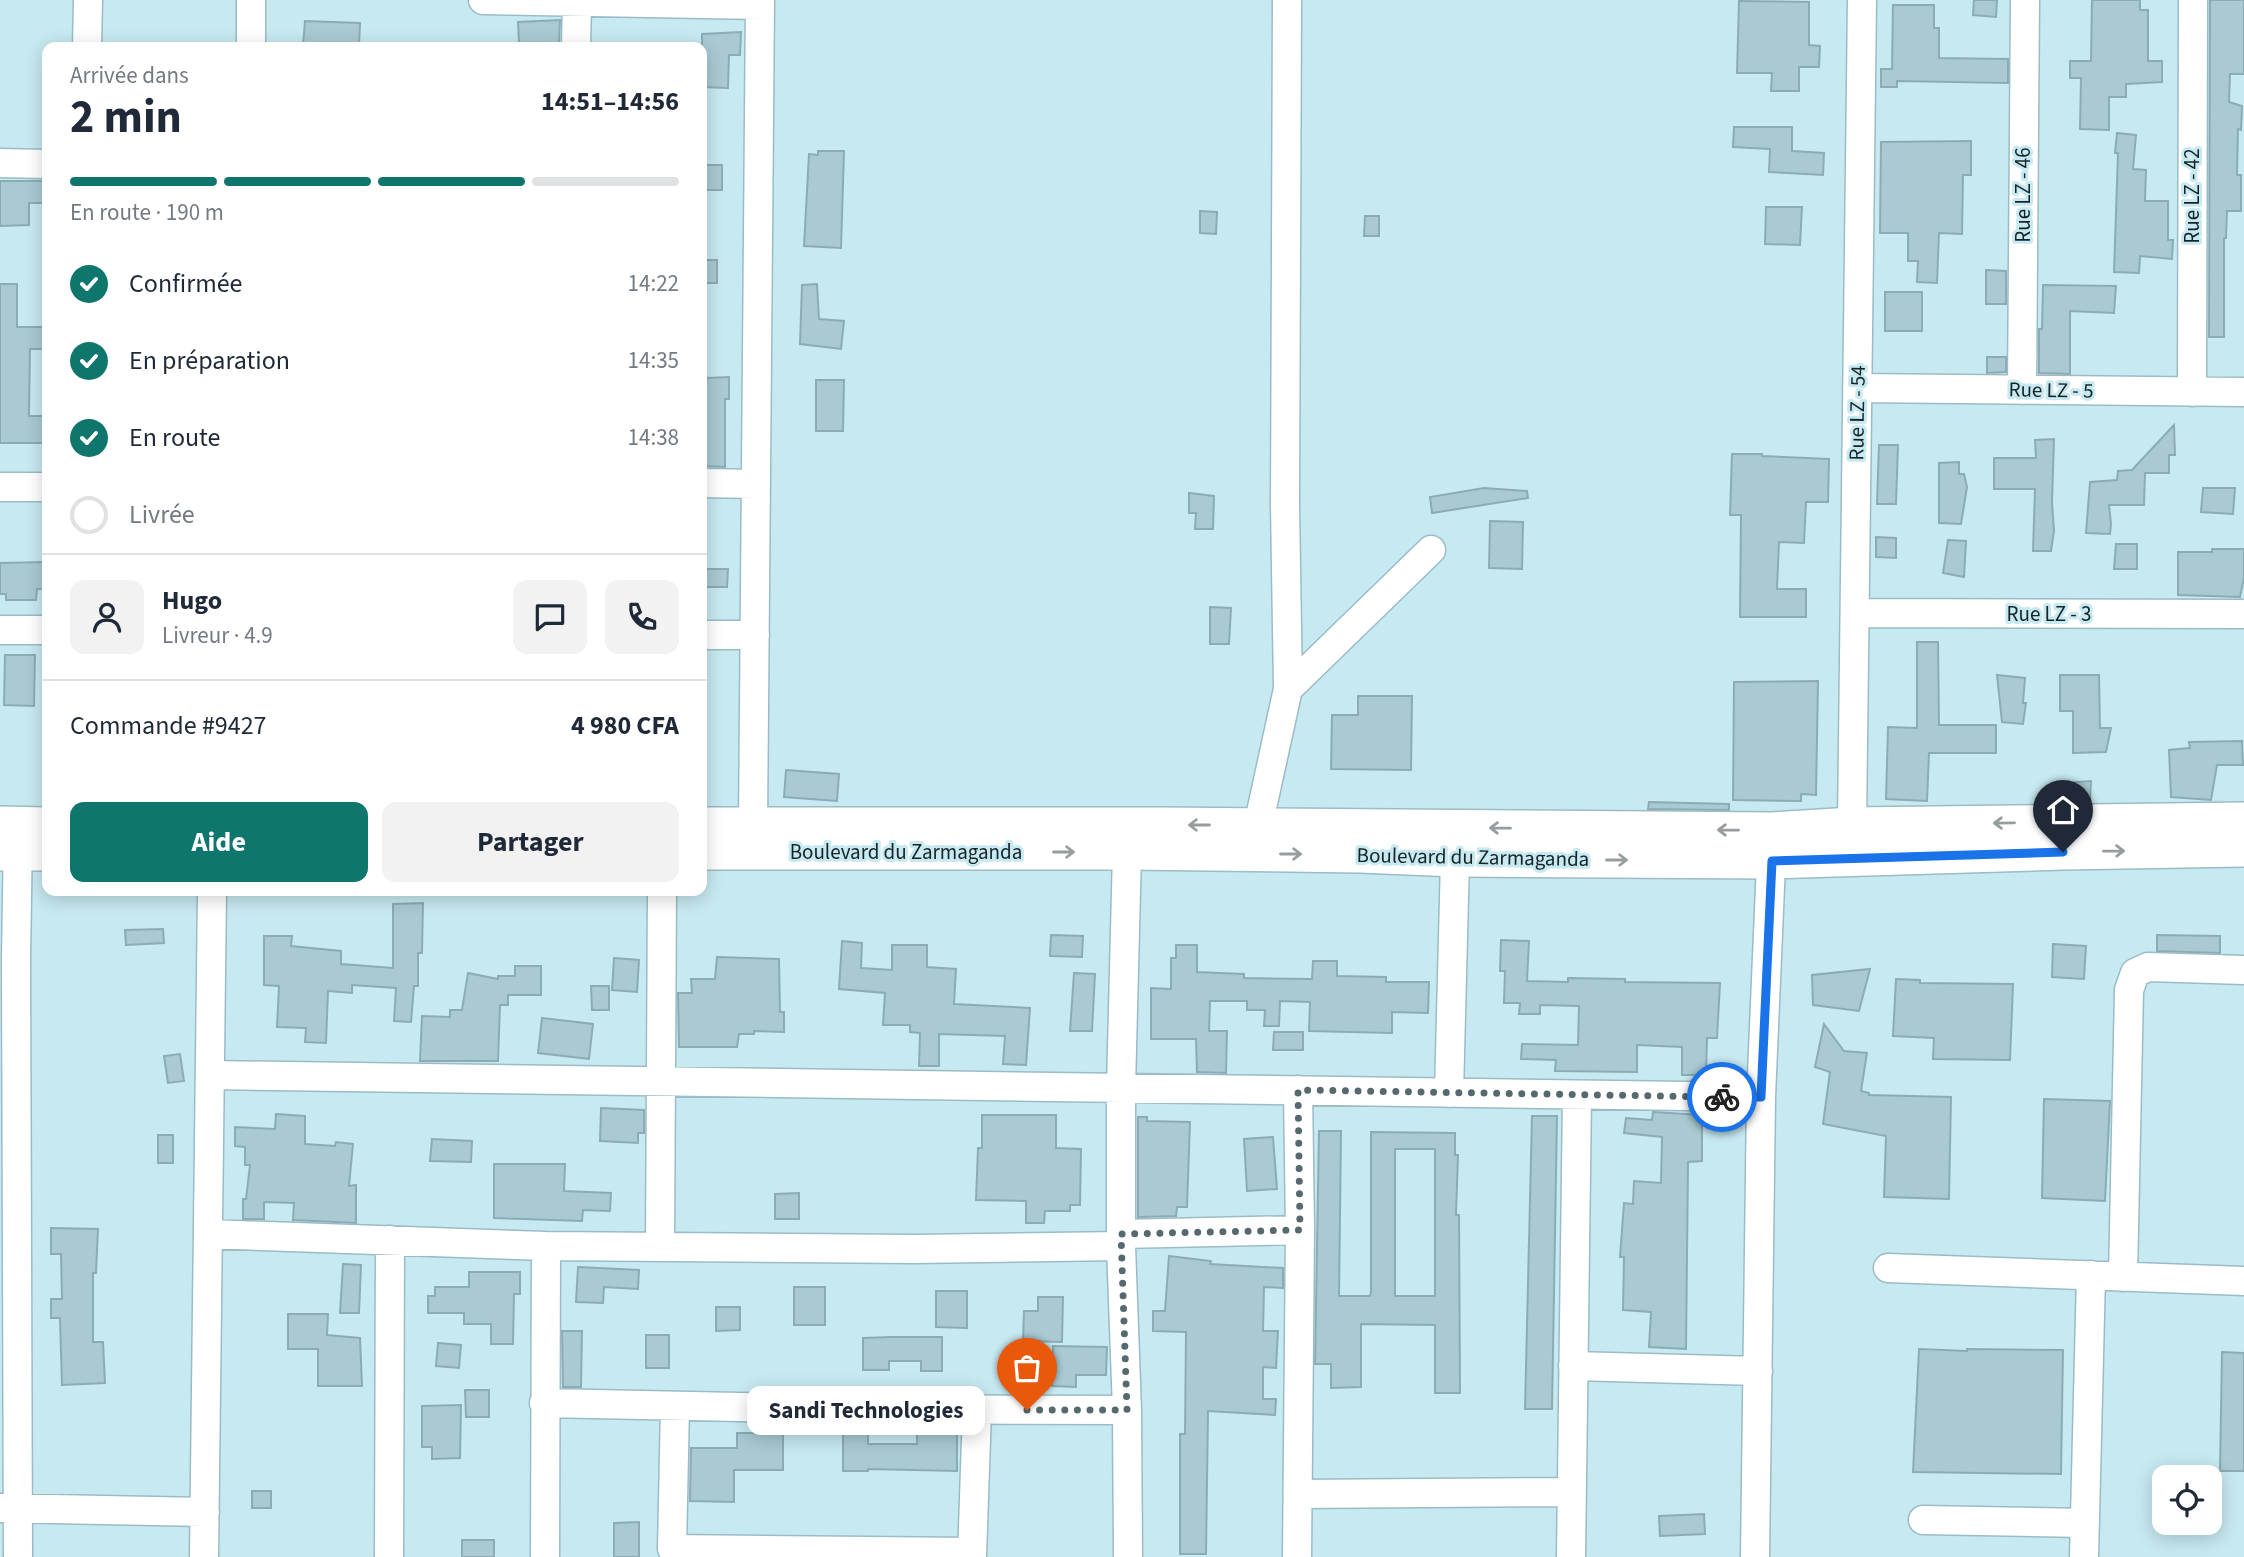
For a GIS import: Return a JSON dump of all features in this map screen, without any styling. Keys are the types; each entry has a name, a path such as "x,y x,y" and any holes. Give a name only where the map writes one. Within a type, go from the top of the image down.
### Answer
{"main road":[{"name":"Boulevard du Zarmaganda","path":"707,825 753,825 814,838 1127,852 1253,840 1360,855 1455,859 1772,846 1852,825 2244,820"},
{"name":"Boulevard du Zarmaganda","path":"707,851 814,838 1253,840 2063,852 2244,849"}],"street":[{"path":"87,42 88,0"},
{"path":"251,0 251,42"},
{"path":"483,0 760,3 753,825"},
{"path":"1253,840 1288,689 1285,505 1287,0"},
{"name":"Rue LZ - 54","path":"1852,825 1861,0"},
{"name":"Rue LZ - 46","path":"2022,390 2025,0"},
{"name":"Rue LZ - 42","path":"2192,392 2193,0"},
{"path":"576,42 577,1"},
{"path":"0,163 42,164"},
{"name":"Rue LZ - 5","path":"1857,388 2244,392"},
{"path":"707,483 756,484"},
{"path":"0,487 42,487"},
{"path":"1288,689 1431,550"},
{"name":"Rue LZ - 3","path":"1855,613 2244,614"},
{"path":"0,630 42,630"},
{"path":"707,635 755,635"},
{"path":"18,1557 9,1508 8,916 22,839"},
{"path":"1755,1557 1761,1097 1772,846"},
{"path":"1127,852 1121,1088 1121,1240 1127,1410 1128,1557"},
{"path":"1449,1093 1455,859"},
{"path":"204,1557 212,896"},
{"path":"660,1247 662,896"},
{"path":"2123,1276 2129,990 2135,973 2148,967 2244,970"},
{"path":"210,1074 1761,1097"},
{"path":"1297,1557 1300,1230 1298,1090"},
{"path":"1571,1557 1577,1095"},
{"path":"208,1234 546,1246 915,1249 1300,1230"},
{"path":"389,1557 390,1240"},
{"path":"545,1557 546,1246"},
{"path":"1888,1268 2244,1281"},
{"path":"2084,1557 2091,1275"},
{"path":"1573,1366 1758,1371"},
{"path":"544,1403 1127,1410"},
{"path":"675,1406 672,1553 972,1554 976,1410"},
{"path":"1298,1494 1570,1492"},
{"path":"9,1508 205,1512"},
{"path":"1923,1520 2085,1524"}],"building":[{"path":"1974,0 1997,0 1996,17 1973,15"},
{"path":"2092,0 2140,0 2140,10 2148,10 2148,61 2162,61 2162,82 2126,84 2126,97 2109,97 2109,130 2080,129 2081,78 2070,78 2070,61 2091,61"},
{"path":"2210,0 2244,0 2244,74 2230,74 2229,102 2242,106 2241,130 2238,129 2237,175 2241,175 2241,211 2227,211 2224,238 2224,337 2209,337"},
{"path":"1739,1 1809,2 1809,45 1820,46 1819,67 1799,67 1799,91 1771,91 1772,73 1737,73"},
{"path":"1893,5 1934,5 1934,28 1939,28 1939,58 2008,59 2008,83 1897,81 1897,87 1881,87 1881,69 1892,69"},
{"path":"560,20 559,42 519,42 518,22"},
{"path":"305,21 360,23 359,42 303,42"},
{"path":"741,32 740,55 729,55 728,88 707,87 707,42 702,42 702,34"},
{"path":"1734,127 1792,127 1792,151 1824,153 1823,175 1769,172 1770,149 1733,147"},
{"path":"2117,133 2136,135 2133,169 2146,170 2145,201 2168,201 2168,240 2173,240 2172,259 2140,256 2139,273 2114,272"},
{"path":"1971,141 1971,175 1963,175 1962,234 1939,233 1937,283 1917,282 1918,261 1908,261 1908,233 1880,233 1881,142"},
{"path":"818,151 844,151 841,248 804,246 809,154 818,155"},
{"path":"707,165 722,165 722,190 707,190"},
{"path":"0,181 42,181 42,203 29,203 29,225 0,226"},
{"path":"1766,207 1802,207 1800,245 1765,244"},
{"path":"1200,211 1217,212 1216,234 1200,233"},
{"path":"1365,216 1379,216 1379,236 1364,236"},
{"path":"707,260 717,260 717,283 707,283"},
{"path":"1986,270 2006,271 2006,304 1986,304"},
{"path":"0,284 17,284 17,327 42,327 42,349 30,349 29,416 42,416 42,443 0,443"},
{"path":"817,284 819,319 844,321 841,349 800,344 802,285"},
{"path":"2043,285 2116,286 2114,313 2070,311 2070,374 2039,373"},
{"path":"1885,292 1922,292 1922,331 1885,331"},
{"path":"1987,357 2006,357 2006,372 1987,373"},
{"path":"729,377 729,399 725,399 725,467 707,466 707,378"},
{"path":"816,380 844,380 843,431 816,431"},
{"path":"2174,425 2175,455 2169,455 2169,473 2145,473 2144,505 2109,505 2110,534 2086,533 2090,482 2117,480 2118,471 2132,470"},
{"path":"2054,439 2054,531 2051,551 2033,551 2035,489 1994,489 1994,458 2036,458 2035,440"},
{"path":"1879,445 1898,445 1896,504 1877,504"},
{"path":"1732,454 1829,459 1828,502 1806,502 1804,543 1779,542 1777,589 1806,589 1806,617 1740,617 1741,515 1730,515"},
{"path":"1959,462 1959,474 1964,474 1967,487 1961,524 1939,523 1939,463"},
{"path":"1484,488 1527,491 1528,498 1432,513 1430,497"},
{"path":"2203,488 2235,488 2233,514 2201,512"},
{"path":"1189,493 1214,496 1213,529 1195,529 1196,513 1189,513"},
{"path":"1490,521 1523,522 1522,569 1489,568"},
{"path":"1876,537 1896,538 1896,558 1876,557"},
{"path":"1948,540 1966,541 1964,577 1943,573"},
{"path":"2116,544 2137,544 2137,569 2114,569"},
{"path":"2212,549 2244,549 2244,578 2240,597 2178,595 2178,552 2212,552"},
{"path":"42,562 42,589 37,589 36,600 6,600 6,594 0,594 0,563"},
{"path":"707,569 728,569 727,587 707,587"},
{"path":"1210,607 1231,608 1229,644 1210,644"},
{"path":"1917,642 1938,642 1939,725 1996,725 1996,753 1929,753 1927,801 1886,799 1888,727 1917,728"},
{"path":"5,655 35,655 34,706 4,705"},
{"path":"1997,675 2025,678 2023,724 2002,722"},
{"path":"2060,675 2099,675 2100,728 2111,728 2106,752 2073,753 2073,711 2060,711"},
{"path":"1818,681 1816,795 1801,794 1801,801 1733,800 1734,682"},
{"path":"1358,696 1412,696 1411,770 1331,769 1332,715 1358,715"},
{"path":"2242,741 2243,765 2217,765 2211,800 2171,797 2169,750 2190,748 2189,742"},
{"path":"786,770 839,774 837,801 784,797"},
{"path":"2091,781 2090,800 2064,800 2065,783"},
{"path":"1649,802 1729,804 1729,810 1648,809"},
{"path":"423,903 422,953 418,953 418,986 414,986 411,1022 394,1021 396,988 352,985 352,993 328,991 326,1043 305,1042 306,1028 277,1027 279,986 264,985 264,936 292,936 291,946 341,951 341,964 393,968 393,904"},
{"path":"163,929 164,943 126,945 125,930"},
{"path":"1051,935 1083,936 1082,957 1050,956"},
{"path":"2157,935 2220,936 2220,953 2157,951"},
{"path":"1501,940 1529,941 1527,981 1568,982 1568,978 1625,979 1625,982 1720,983 1717,1038 1707,1038 1706,1075 1682,1075 1682,1047 1637,1045 1637,1072 1555,1071 1556,1060 1521,1059 1522,1044 1578,1045 1579,1006 1540,1005 1540,1014 1519,1014 1520,1003 1504,1003 1505,971 1500,971"},
{"path":"842,941 862,943 861,968 892,970 892,945 927,945 927,967 956,969 954,1004 1030,1008 1026,1065 1003,1064 1005,1036 939,1034 939,1066 919,1066 920,1033 910,1032 910,1025 883,1025 885,993 839,989"},
{"path":"2053,944 2086,946 2084,979 2052,977"},
{"path":"1176,945 1197,945 1197,972 1244,974 1244,978 1312,979 1313,961 1337,961 1337,976 1386,977 1386,982 1429,982 1428,1013 1392,1012 1392,1033 1309,1031 1310,1002 1280,1001 1279,1026 1264,1026 1265,1010 1247,1010 1247,1001 1210,1001 1209,1031 1227,1031 1226,1073 1197,1072 1196,1039 1151,1039 1151,988 1171,989 1171,958 1176,958"},
{"path":"717,957 779,959 780,1012 784,1012 784,1032 754,1031 754,1034 739,1034 737,1047 679,1047 678,993 692,993 691,979 715,979"},
{"path":"614,958 639,960 637,992 612,990"},
{"path":"515,966 541,966 541,995 508,995 508,1005 500,1005 498,1061 420,1061 422,1016 450,1017 450,1010 462,1010 468,973 498,979 498,976 515,976"},
{"path":"1870,969 1859,1011 1813,1005 1812,975"},
{"path":"1074,973 1095,974 1092,1031 1070,1031"},
{"path":"1896,979 1920,980 1920,983 2013,984 2010,1060 1933,1059 1934,1038 1893,1036"},
{"path":"591,986 609,986 609,1010 592,1010"},
{"path":"542,1018 593,1024 589,1059 538,1053"},
{"path":"1824,1024 1844,1051 1867,1053 1861,1091 1869,1095 1951,1097 1949,1199 1884,1197 1886,1136 1823,1124 1830,1072 1815,1067"},
{"path":"1274,1032 1303,1032 1303,1050 1273,1050"},
{"path":"180,1054 184,1081 168,1083 164,1056"},
{"path":"2044,1099 2110,1101 2105,1201 2042,1198"},
{"path":"601,1108 644,1110 644,1133 638,1133 638,1143 600,1141"},
{"path":"1653,1112 1702,1115 1702,1161 1688,1162 1686,1349 1649,1347 1651,1312 1623,1310 1624,1257 1620,1257 1624,1203 1633,1204 1634,1181 1661,1183 1662,1137 1624,1133 1626,1118 1652,1120"},
{"path":"276,1114 305,1116 305,1144 353,1144 349,1186 356,1185 356,1223 293,1220 294,1203 264,1202 264,1219 243,1219 243,1199 246,1199 250,1165 245,1165 245,1147 235,1146 235,1127 275,1129"},
{"path":"982,1115 1056,1115 1056,1148 1081,1149 1080,1205 1070,1205 1070,1211 1045,1211 1044,1223 1026,1223 1026,1201 976,1200 978,1148 982,1148"},
{"path":"1532,1116 1557,1116 1552,1409 1525,1409"},
{"path":"1138,1117 1147,1117 1147,1121 1190,1122 1187,1207 1177,1207 1176,1216 1138,1217"},
{"path":"1319,1131 1341,1131 1339,1296 1370,1296 1371,1292 1371,1132 1455,1133 1455,1155 1458,1155 1456,1215 1459,1215 1460,1393 1435,1393 1435,1325 1361,1324 1361,1387 1331,1388 1331,1364 1315,1364","holes":["1395,1149 1435,1149 1435,1296 1395,1296"]},
{"path":"158,1135 173,1135 173,1163 158,1163"},
{"path":"1273,1137 1277,1189 1247,1191 1244,1139"},
{"path":"432,1139 472,1141 471,1162 430,1161"},
{"path":"494,1164 565,1164 564,1191 611,1193 610,1211 583,1210 582,1221 494,1218"},
{"path":"799,1193 799,1219 775,1219 775,1194"},
{"path":"51,1228 98,1229 96,1273 93,1273 93,1342 103,1342 105,1383 62,1385 60,1318 51,1318 51,1299 62,1299 61,1254 51,1254"},
{"path":"1169,1256 1211,1261 1210,1264 1283,1268 1283,1288 1264,1287 1263,1331 1278,1331 1276,1368 1263,1367 1263,1399 1276,1399 1275,1415 1208,1411 1206,1554 1180,1554 1180,1434 1185,1434 1186,1332 1153,1331 1153,1311 1165,1311"},
{"path":"343,1264 361,1265 359,1313 340,1313"},
{"path":"578,1267 639,1270 638,1289 604,1287 603,1303 576,1302"},
{"path":"469,1272 520,1272 520,1294 514,1294 513,1344 491,1344 491,1324 464,1324 464,1313 428,1313 428,1296 435,1296 435,1287 469,1287"},
{"path":"794,1287 825,1287 825,1325 794,1325"},
{"path":"936,1291 967,1291 967,1328 936,1327"},
{"path":"1038,1297 1063,1297 1062,1342 1023,1341 1024,1311 1038,1311"},
{"path":"716,1307 740,1307 740,1330 716,1331"},
{"path":"288,1314 328,1314 327,1335 360,1338 362,1386 318,1386 318,1349 288,1349"},
{"path":"562,1331 582,1331 581,1387 563,1387"},
{"path":"646,1335 669,1335 669,1368 646,1368"},
{"path":"942,1337 942,1371 921,1371 921,1361 889,1361 889,1370 863,1370 863,1338"},
{"path":"438,1343 461,1345 459,1368 436,1366"},
{"path":"1053,1346 1107,1347 1106,1375 1076,1375 1076,1387 1052,1386"},
{"path":"1919,1349 2063,1350 2061,1474 1913,1472"},
{"path":"2222,1352 2244,1353 2244,1471 2222,1471"},
{"path":"465,1390 489,1390 489,1417 466,1417"},
{"path":"461,1405 460,1458 432,1459 432,1447 422,1447 422,1406"},
{"path":"762,1424 783,1425 783,1470 734,1470 734,1502 690,1501 691,1448 737,1448 737,1433 762,1433"},
{"path":"843,1431 868,1431 868,1444 917,1444 917,1432 957,1432 957,1471 843,1471"},
{"path":"252,1491 271,1491 271,1508 252,1508"},
{"path":"1704,1514 1705,1534 1660,1536 1659,1516"},
{"path":"639,1522 639,1557 614,1557 614,1523"},
{"path":"462,1540 494,1540 494,1557 462,1557"}],"way so far":[{"path":"1027,1410 1127,1410 1121,1234 1300,1230 1298,1090 1722,1097"}],"place":[{"name":"Sandi Technologies","path":"1027,1410"}],"route":[{"path":"1722,1097 1761,1097 1772,861 2063,852"}]}
